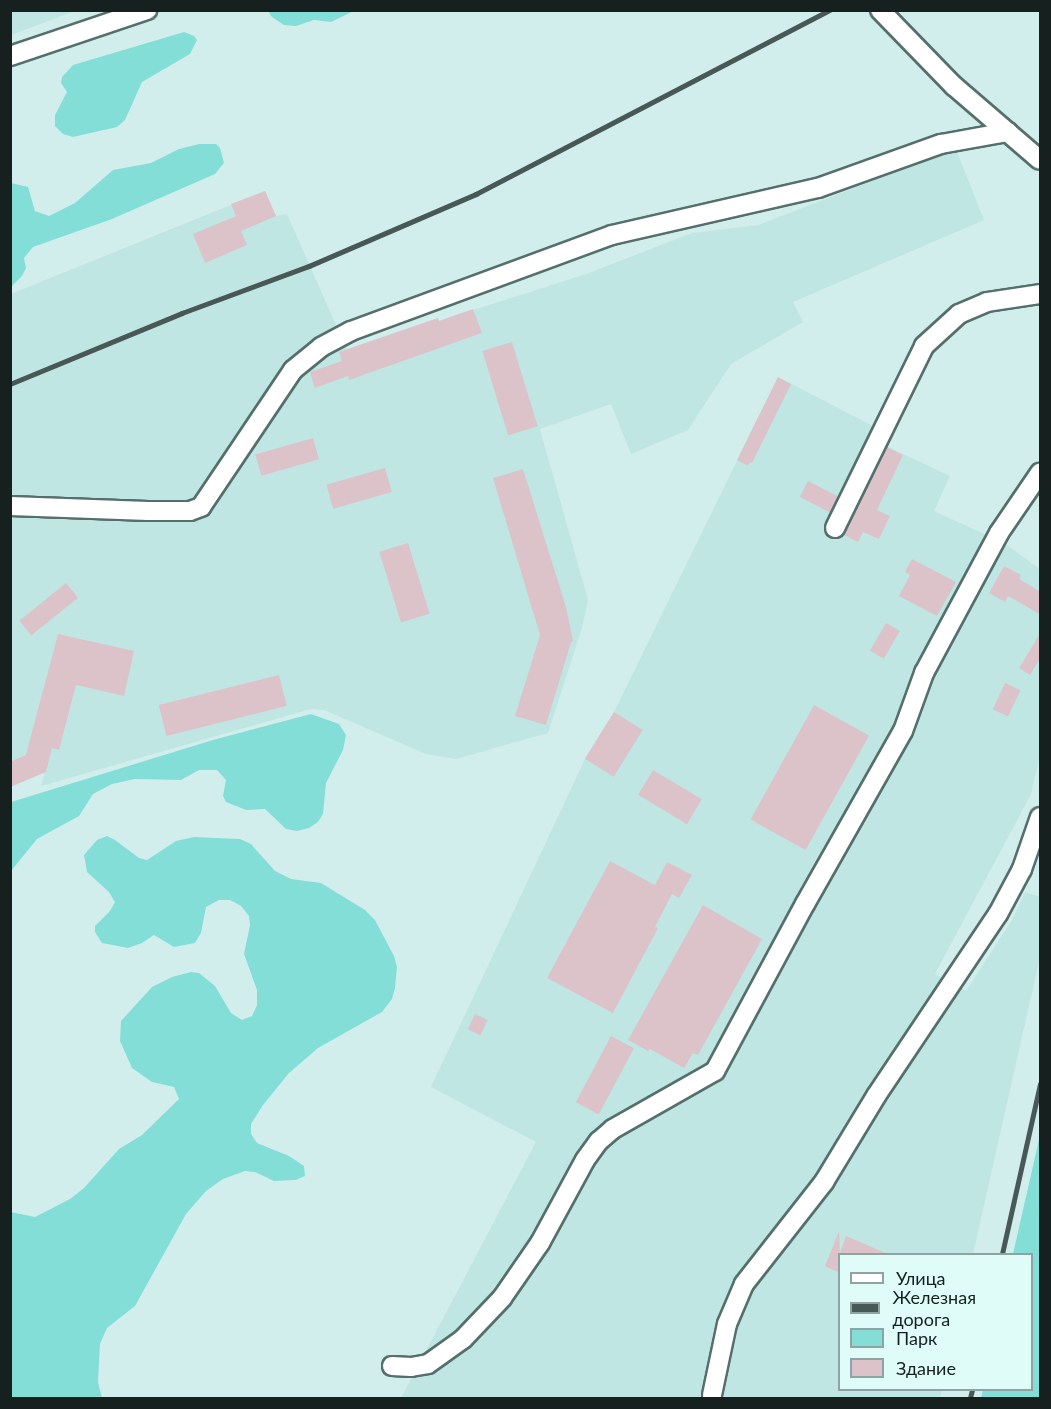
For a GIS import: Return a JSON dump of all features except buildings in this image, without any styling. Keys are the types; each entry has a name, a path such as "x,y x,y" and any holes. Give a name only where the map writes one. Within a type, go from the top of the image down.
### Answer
{"street":[{"path":"10,56 147,10"},
{"path":"880,10 954,86 1041,160"},
{"path":"10,506 159,511 190,511 201,507 293,370 321,347 351,331 612,235 818,188 941,144 1008,132"},
{"path":"835,528 924,346 959,314 987,302 1041,294"},
{"path":"392,1366 411,1367 428,1364 463,1339 502,1298 540,1243 585,1160 599,1140 613,1129 715,1071 805,904 903,731 924,673 999,533 1041,472"},
{"path":"712,1395 727,1324 744,1284 824,1182 876,1095 998,914 1022,869 1041,817"}],"shaded area":[{"path":"11,10 75,10 75,11 11,35"},
{"path":"956,149 984,220 793,302 803,322 731,364 688,430 631,454 611,404 540,429 588,600 582,628 548,733 456,759 426,754 324,710 311,709 41,786 45,772 11,787 11,294 265,191 276,216 287,214 347,350 438,318 439,321 586,274 692,233 758,225"},
{"path":"778,377 873,426 867,437 950,476 934,511 1004,543 1040,569 1040,756 1031,794 935,974 966,991 1012,920 1025,892 1040,897 1040,957 973,1253 838,1253 838,1391 942,1391 940,1398 401,1398 536,1142 431,1087 585,759 614,712"}],"green space":[{"path":"268,11 354,11 331,22 314,20 296,26 284,25 272,17"},
{"path":"184,32 194,36 197,40 190,54 142,82 125,120 117,127 73,137 63,134 55,126 55,115 67,92 61,83 62,77 73,65"},
{"path":"199,144 216,144 220,148 224,163 215,174 112,219 33,247 24,258 26,268 22,276 11,287 11,183 28,187 35,211 49,216 75,203 113,170 151,163 179,149"},
{"path":"311,714 339,724 346,735 343,750 326,783 323,814 318,822 309,828 297,831 286,829 265,809 246,810 226,802 223,796 226,780 217,770 199,770 181,780 135,779 112,784 93,794 79,816 37,839 11,871 11,802 213,740"},
{"path":"107,836 139,858 147,860 176,841 194,837 240,839 251,844 275,871 291,879 321,883 365,910 375,920 394,956 397,967 395,988 392,999 382,1012 318,1048 289,1073 263,1105 251,1124 251,1134 257,1143 289,1156 304,1166 305,1176 296,1180 274,1181 255,1172 245,1171 223,1179 206,1191 186,1214 135,1306 107,1328 100,1344 98,1382 102,1398 11,1398 11,1212 35,1217 70,1199 84,1188 119,1149 142,1135 179,1099 174,1087 152,1082 132,1068 120,1041 121,1021 152,987 172,977 191,972 199,973 215,986 231,1013 242,1020 252,1016 257,1005 257,990 244,954 250,925 249,916 241,906 230,900 219,900 206,907 201,933 195,943 174,947 154,935 128,948 102,943 95,932 95,926 110,911 115,902 109,892 87,872 84,855 97,840"},
{"path":"1040,1135 1040,1398 981,1398 983,1391 1033,1391 1033,1253 1013,1253"}],"railway":[{"path":"10,384 182,313 309,266 476,194 829,10"},
{"path":"1002,1253 1040,1084"},
{"path":"970,1398 972,1391"}]}
